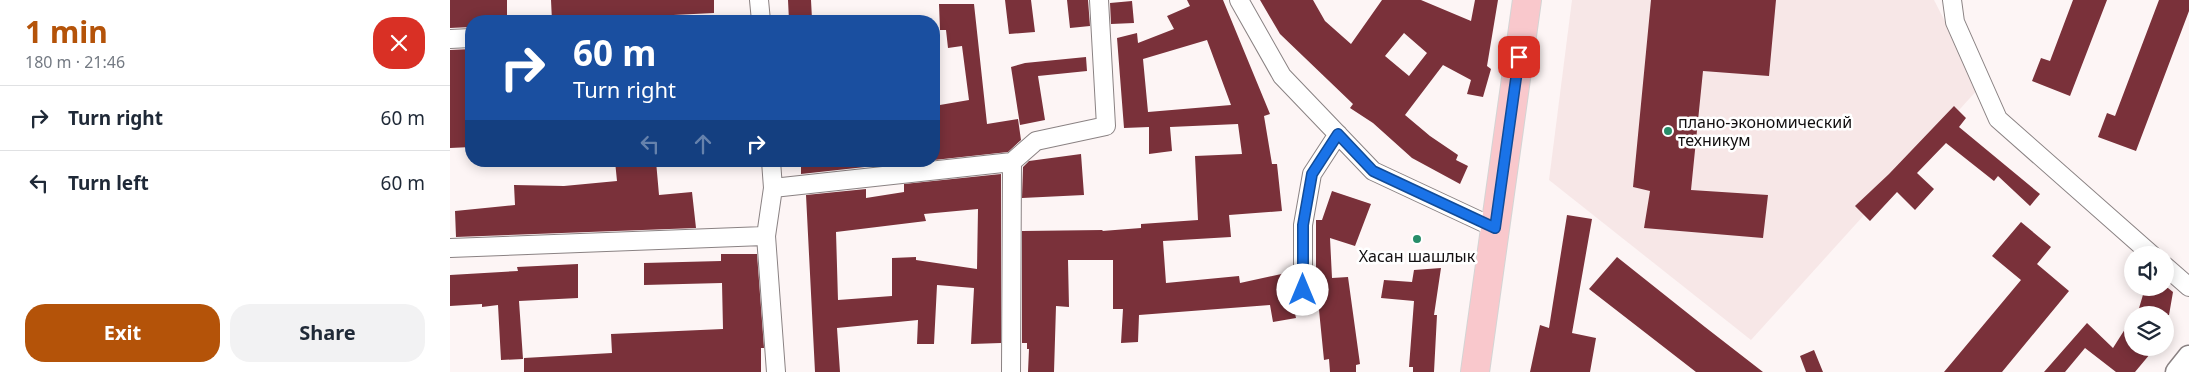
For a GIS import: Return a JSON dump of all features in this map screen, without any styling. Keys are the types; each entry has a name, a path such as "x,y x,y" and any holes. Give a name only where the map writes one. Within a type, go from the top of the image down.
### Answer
{"main road":[{"path":"1475,372 1527,0"}],"street":[{"path":"759,0 760,15"},
{"path":"773,188 1012,162 1036,141 1106,126 1099,0"},
{"path":"1239,0 1282,76 1373,171 1495,228"},
{"path":"1952,0 1955,22 1998,119 2142,246"},
{"path":"450,39 465,38"},
{"path":"1303,290 1303,225 1312,174 1338,134"},
{"path":"1011,372 1012,162"},
{"path":"771,167 773,188 766,236 776,372"},
{"path":"450,248 766,236"},
{"path":"2174,274 2189,287"},
{"path":"2177,372 2189,357"}],"shaded area":[{"path":"1572,0 1934,0 1979,88 1751,340 1549,180"}],"building":[{"path":"450,0 507,0 507,15 465,15 465,27 450,28"},
{"path":"551,0 714,0 714,13 674,15 552,15"},
{"path":"788,0 811,0 812,15 789,15"},
{"path":"1005,0 1031,0 1035,32 1009,34"},
{"path":"1067,0 1088,0 1090,26 1070,28"},
{"path":"1187,0 1223,0 1270,114 1264,116 1272,164 1277,164 1282,211 1229,215 1231,237 1163,241 1166,283 1239,276 1240,283 1286,273 1296,318 1273,322 1270,305 1139,315 1138,342 1121,343 1123,309 1113,309 1113,260 1068,260 1069,307 1056,306 1054,372 1028,372 1029,349 1027,349 1027,343 1022,343 1022,231 1102,231 1141,228 1141,224 1198,220 1195,156 1242,154 1238,124 1170,127 1172,151 1149,154 1149,127 1124,128 1117,38 1137,33 1138,43 1174,29 1167,16 1190,6","holes":["1207,40 1231,105 1148,112 1143,59"]},
{"path":"1260,0 1313,0 1325,21 1351,44 1382,0 1421,0 1471,21 1475,0 1498,0 1487,66 1491,69 1483,97 1467,94 1471,80 1443,65 1405,115 1430,136 1458,155 1456,160 1468,166 1460,184 1412,158 1373,123 1350,108 1353,104 1280,34","holes":["1404,33 1427,53 1409,76 1385,56"]},
{"name":"плано-экономический техникум","path":"1651,0 1776,0 1769,76 1703,71 1691,190 1768,195 1763,238 1644,228 1650,191 1633,187"},
{"path":"2073,0 2107,0 2070,96 2032,81 2041,58 2050,61"},
{"path":"2159,0 2189,0 2189,11 2136,151 2098,137 2107,113 2115,116"},
{"path":"1132,1 1134,23 1111,24 1110,3"},
{"path":"939,4 974,4 987,124 1018,119 1021,140 1008,152 940,159 940,105 969,100 962,46 948,48 946,30 940,30"},
{"path":"465,49 465,147 450,148 450,50"},
{"path":"1086,57 1087,71 1038,76 1045,120 1020,125 1011,67 1025,63"},
{"path":"1954,106 1966,118 1959,127 2040,194 2030,206 1998,176 1994,181 1946,143 1917,173 1934,189 1915,210 1897,192 1870,221 1855,206 1889,174"},
{"path":"1081,154 1084,195 1022,198 1023,167 1029,161"},
{"path":"616,167 657,167 659,195 692,192 696,228 456,237 455,211 515,205 514,185 564,186 617,181"},
{"path":"801,167 865,167 801,174"},
{"path":"1001,174 1001,343 971,344 974,288 937,285 934,344 917,344 918,320 837,328 840,372 815,372 806,195 866,189 866,198 904,192 904,184","holes":["978,209 977,269 916,260 916,257 892,258 892,296 838,300 836,232 926,221 924,214"]},
{"path":"1332,191 1371,204 1355,246 1330,238 1332,278 1348,277 1360,364 1356,365 1356,372 1330,372 1329,359 1324,360 1316,280 1316,220 1322,220"},
{"path":"1567,215 1592,219 1572,333 1596,338 1590,372 1530,372 1540,325 1549,328"},
{"path":"2021,222 2051,247 2037,264 2069,291 2002,372 1944,372 2021,280 1992,256"},
{"path":"721,254 757,254 764,348 761,348 761,372 524,372 524,358 612,353 611,334 723,329 722,283 644,285 644,263 721,261"},
{"path":"1617,257 1763,372 1696,372 1589,289"},
{"path":"578,264 578,298 519,301 523,359 501,360 498,305 482,307 482,304 450,306 450,275 518,271 517,267"},
{"path":"1441,268 1434,315 1437,315 1434,372 1413,372 1413,367 1409,367 1414,301 1381,298 1384,280 1412,282 1414,270"},
{"path":"2143,296 2172,296 2171,306 2140,306"},
{"path":"2087,323 2113,348 2124,331 2124,356 2148,356 2135,372 2116,372 2085,348 2065,372 2044,372"},
{"path":"1814,350 1823,372 1806,372 1800,356"}],"place":[{"name":"плано-экономический техникум","path":"1668,131"},
{"name":"Хасан шашлык","path":"1417,239"}],"route":[{"path":"1303,290 1303,225 1312,174 1338,134 1373,171 1495,228 1519,57"}]}
